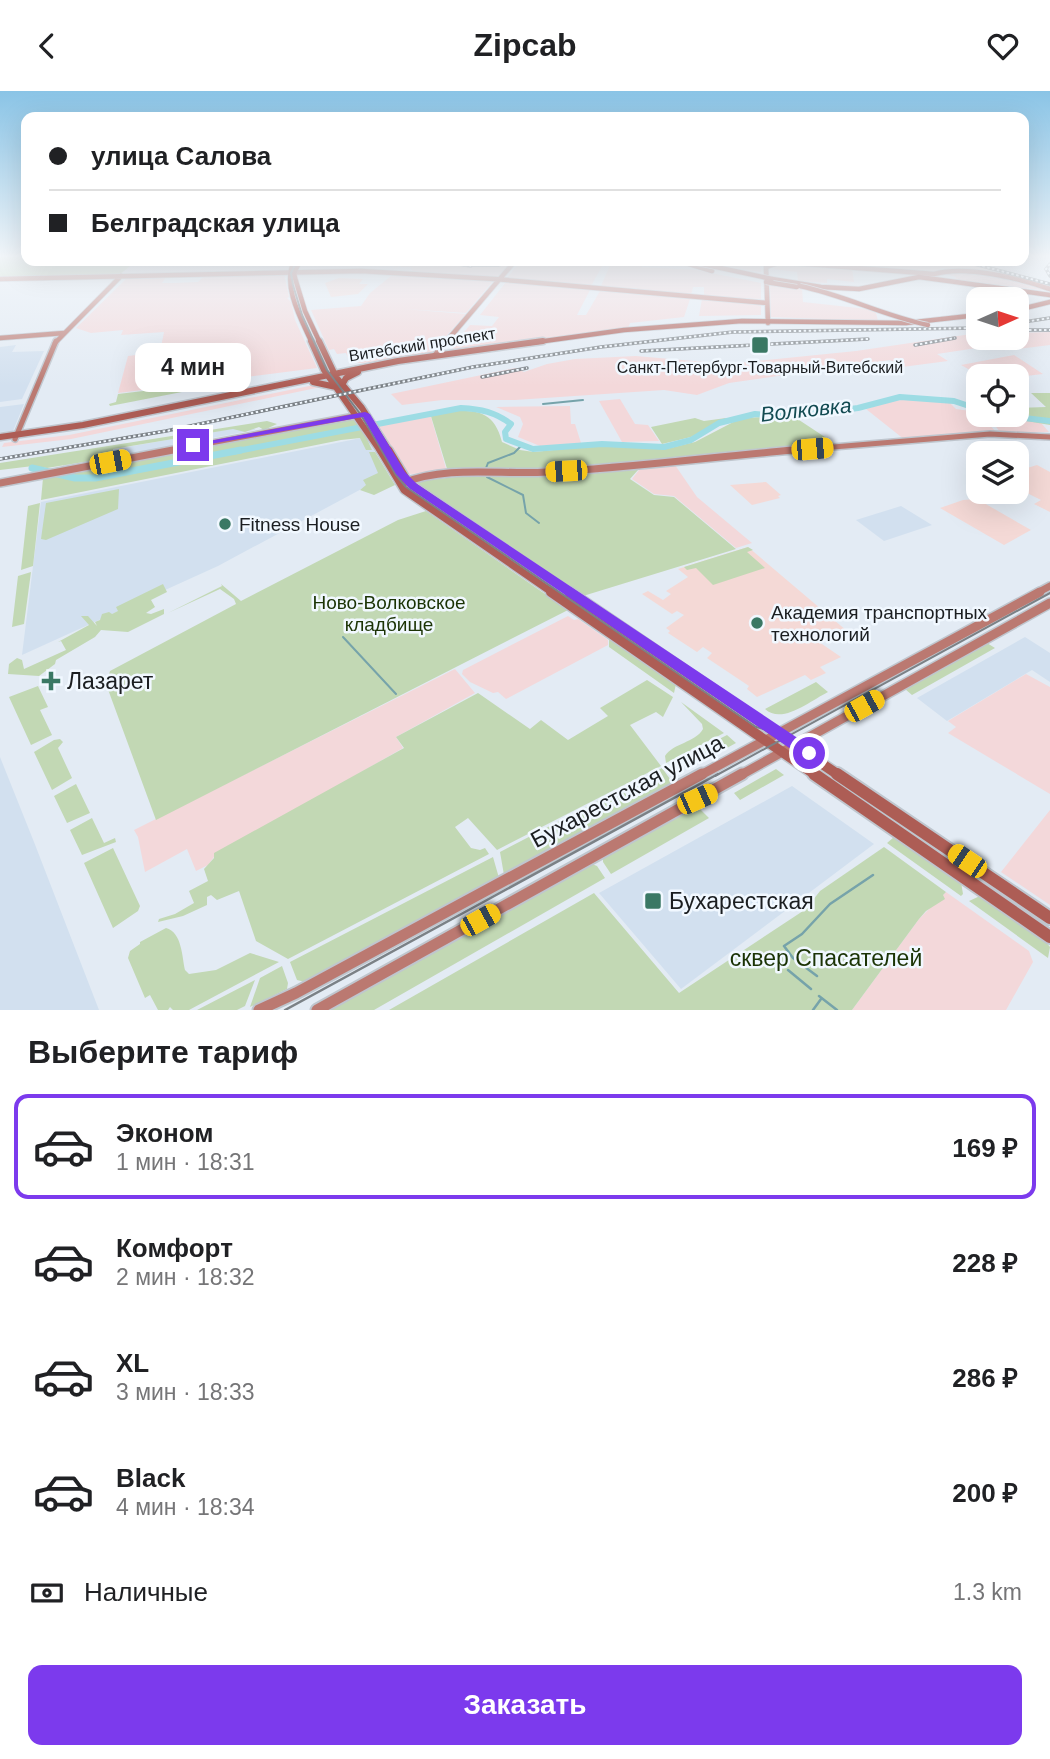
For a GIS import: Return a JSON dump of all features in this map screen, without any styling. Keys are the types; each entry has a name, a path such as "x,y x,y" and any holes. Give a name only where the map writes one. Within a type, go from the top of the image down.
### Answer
{"main road":[{"path":"296,300 298,312 331,375 368,425 403,483 417,499 1050,937"},
{"path":"848,300 892,318 884,323 862,324"},
{"path":"853,300 914,322 936,325 966,321"},
{"path":"1029,311 1050,306"},
{"path":"1029,310 1050,306"},
{"name":"Витебский проспект","path":"212,401 391,364 561,340 703,324 914,323 966,319"},
{"name":"Витебский проспект","path":"767,322 897,326 966,319"},
{"name":"Витебский проспект","path":"0,439 83,429 435,355 497,349"},
{"path":"339,386 358,372"},
{"path":"313,382 339,386"},
{"path":"403,483 796,744 1050,918"},
{"path":"779,733 784,752"},
{"path":"864,808 868,800 876,799"},
{"path":"919,846 928,835"}],"street":[{"path":"16,436 54,343 97,300"},
{"path":"435,355 483,300"},
{"path":"452,353 444,350 484,300"},
{"path":"730,300 766,303"},
{"path":"766,300 767,322"},
{"path":"0,339 62,333"},
{"path":"0,481 360,415"},
{"path":"403,483 476,472 517,474 643,467 678,460 987,435 1050,436"},
{"name":"Бухарестская улица","path":"259,1010 296,993 1050,586"},
{"name":"Бухарестская улица","path":"317,1010 1050,603"},
{"path":"935,648 949,658"}],"shaded area":[{"path":"105,300 289,300 317,368 118,393 128,356 160,352 164,332 121,335 123,330 91,333 76,328"},
{"path":"365,300 477,300 466,313 404,309 466,314 431,353 362,363 350,362 346,353 337,354 334,349 329,350 311,310 361,306"},
{"path":"492,300 585,300 577,315 586,315 595,300 690,300 684,317 630,323 628,328 459,350 451,348 470,325 492,326 499,317 480,315"},
{"path":"702,300 761,306 761,315 699,316"},
{"path":"770,300 803,300 867,309 876,313 878,321 771,317"},
{"path":"1050,332 1050,345 1029,348 1029,333"},
{"path":"966,335 966,350 937,354 948,361 902,367 890,360 729,383 697,395 664,390 515,400 442,400 402,405 391,394 515,368 524,372 575,359 636,356 728,364 856,351"},
{"path":"16,345 12,352 44,351 22,399 0,402 0,347"},
{"path":"1014,355 1028,364 966,364"},
{"path":"1029,365 1043,374 1029,376"},
{"path":"319,384 321,387 71,439 2,447 4,443 69,435"},
{"path":"620,399 635,424 648,425 659,441 622,442 599,401"},
{"path":"913,399 950,403 956,409 966,410 966,427 992,427 996,432 905,440 866,409 892,401"},
{"path":"24,404 13,431 0,432 0,407"},
{"path":"570,406 571,424 575,424 581,443 540,446 518,437 523,424 520,417 496,407"},
{"path":"430,414 447,472 409,474 377,426"},
{"path":"1029,421 1041,423 1049,432 1000,432 996,427 1029,427"},
{"path":"253,425 255,430 63,466 64,458"},
{"path":"366,437 386,470 364,482 367,486 218,566 22,655 41,502"},
{"path":"675,465 697,497 752,543 736,548 674,496 654,494 632,479 639,470"},
{"path":"1037,465 1050,472 1050,512 1034,504 1041,500 1029,494 1029,467"},
{"path":"766,482 781,495 778,496 780,498 752,505 730,485"},
{"path":"966,500 966,504 986,504 1031,530 1004,545 940,508"},
{"path":"901,506 932,525 884,541 856,520"},
{"name":"Академия транспортных технологий","path":"748,547 847,631 819,642 841,657 820,667 826,673 811,680 805,675 757,697 747,689 749,686 707,658 712,653 703,647 697,652 668,633 670,631 666,628 684,615 677,611 672,614 642,594 648,591 663,600 671,594 666,591 688,577 678,569"},
{"path":"568,616 574,620 578,619 608,640 608,645 506,699 498,692 493,693 470,682 462,674 463,670"},
{"path":"1025,637 1050,653 1050,682 1032,670 947,721 917,698"},
{"path":"455,669 475,693 396,737 403,748 214,857 208,865 196,871 187,849 145,872 134,830"},
{"path":"1026,674 1050,687 1050,794 948,733 956,727 948,721"},
{"path":"0,757 34,842 99,1010 0,1010"},
{"path":"792,786 874,844 681,989 599,893"},
{"path":"1050,810 1050,905 1001,872"},
{"path":"946,892 1029,951 1033,962 1006,1010 852,1010 919,919"}],"green space":[{"path":"177,387 166,392 187,391 110,406 109,404 116,402 118,394"},
{"path":"1031,393 1050,393 1050,425 1029,421 1029,408 1046,407"},
{"path":"430,413 480,413 493,422 502,442 520,450 534,452 593,446 666,449 695,442 741,418 793,416 837,445 640,466 448,472"},
{"path":"695,418 704,421 726,418 725,421 691,437 662,444 651,427"},
{"path":"357,420 360,425 102,475 78,476 62,473"},
{"path":"267,421 277,424 264,430 259,427 245,432 233,429 113,449 114,457 47,468 33,466 0,470 0,463"},
{"path":"362,428 372,450 366,450 360,438 341,440 41,500 43,478 55,475 81,480 114,477"},
{"path":"369,452 375,452 395,485 374,495 360,490 366,485 363,480 378,473"},
{"path":"638,470 630,479 654,495 674,497 736,549 583,596 416,484 418,481 475,475 512,477"},
{"path":"119,489 118,509 46,540 41,539 46,503"},
{"path":"40,503 33,566 21,570 28,506"},
{"name":"Ново-Волковское кладбище","path":"426,511 568,610 156,820 106,684 110,671 236,604 234,599 220,589 168,613 222,586 221,584 241,601 398,520"},
{"path":"748,547 753,550 747,552 765,568 713,585 696,568 687,570 684,567"},
{"path":"31,572 24,624 12,627 18,576"},
{"path":"163,584 167,592 151,600 155,607 146,613 164,609 164,614 128,632 101,630 95,637 56,660 55,664 39,676 8,674 9,664 17,658 22,660 24,669 66,650 61,641 58,642 89,625 81,616 88,616 97,626 95,622 100,620 102,614 112,614 118,611 116,607"},
{"path":"582,617 676,684 674,693 609,647 609,639 579,618"},
{"path":"987,643 995,648 912,695 905,689"},
{"path":"647,680 673,697 663,717 656,712 630,725 661,766 497,850 468,818 455,827 471,848 485,848 489,854 288,959 256,941 239,891 217,900 211,895 207,897 207,905 183,916 158,922 159,919 175,914 194,903 189,891 208,881 204,869 214,858 214,853 404,748 396,737 478,693 530,729 541,720 568,740 608,716 600,708"},
{"path":"816,682 828,692 805,706 779,714 765,709"},
{"path":"38,686 48,707 40,710 52,735 31,745 9,697"},
{"path":"681,702 724,733 666,763 665,756 673,748 695,737 703,729 702,724"},
{"path":"727,735 736,743 703,761 684,757"},
{"path":"60,739 63,742 58,748 72,778 52,790 34,752"},
{"path":"662,768 673,783 504,875 500,852"},
{"path":"776,769 784,775 740,800 734,793"},
{"path":"76,784 90,813 67,823 54,796"},
{"path":"697,806 709,818 611,874 603,858"},
{"path":"92,818 104,843 115,838 116,842 82,855 70,830"},
{"path":"894,837 961,882 963,894 961,896 887,843"},
{"name":"cквер Спасателей","path":"884,847 946,892 943,895 945,899 919,919 852,1010 389,1010 594,893 679,993 806,909 820,891"},
{"path":"113,848 140,906 138,911 113,928 84,863"},
{"path":"493,857 499,878 305,982 297,980 290,962"},
{"path":"592,864 597,866 605,878 374,1010 330,1010"},
{"path":"980,896 1045,941 1050,947 1048,958 969,901"},
{"path":"166,928 175,934 178,940 185,970 189,974 216,970 250,953 279,962 189,1010 173,1010 170,1007 168,1010 158,1010 150,995 145,998 128,958 130,951 140,942"},
{"path":"282,966 288,983 287,989 250,1007 260,978"},
{"path":"255,980 245,1006 237,1010 197,1010"}],"waterway":[{"name":"Волковка","path":"232,452 461,408 481,410 499,417 511,424 505,432 506,439 533,449 602,444 664,447 691,440 719,423 755,414 783,416 819,413 858,408 900,397 954,401 966,405"},
{"path":"543,404 583,400"},
{"name":"Волковка","path":"1029,419 1050,421"},
{"path":"486,468 488,463 514,453 521,446"},
{"name":"Волковка","path":"32,468 75,478 95,478 241,450"},
{"path":"487,477 523,495 526,513 539,523"},
{"path":"343,637 396,694"},
{"path":"817,976 793,958 784,946 802,934 830,904 873,875"},
{"path":"777,961 784,966"},
{"path":"788,970 811,989"},
{"path":"819,996 837,1010"},
{"path":"813,1010 821,999"}],"tram line":[{"path":"297,300 327,370 361,415 396,475 406,487 756,727 789,735"},
{"path":"715,776 1050,593"},
{"path":"285,1010 718,774"}],"railway":[{"path":"1029,321 1050,318"},
{"path":"0,459 166,431 473,367 601,347 733,332 966,328"},
{"path":"1029,330 1050,330"},
{"path":"915,345 955,338"},
{"path":"641,351 868,339"},
{"path":"482,377 527,368"}],"place":[{"name":"Санкт-Петербург-Товарный-Витебский","path":"760,345"},
{"name":"Fitness House","path":"225,524"},
{"name":"Академия транспортных технологий","path":"757,623"},
{"name":"Лазарет","path":"51,681"},
{"name":"Бухарестская","path":"653,901"}],"route":[{"path":"193,445 365,414 401,474 413,486 809,753"}]}
